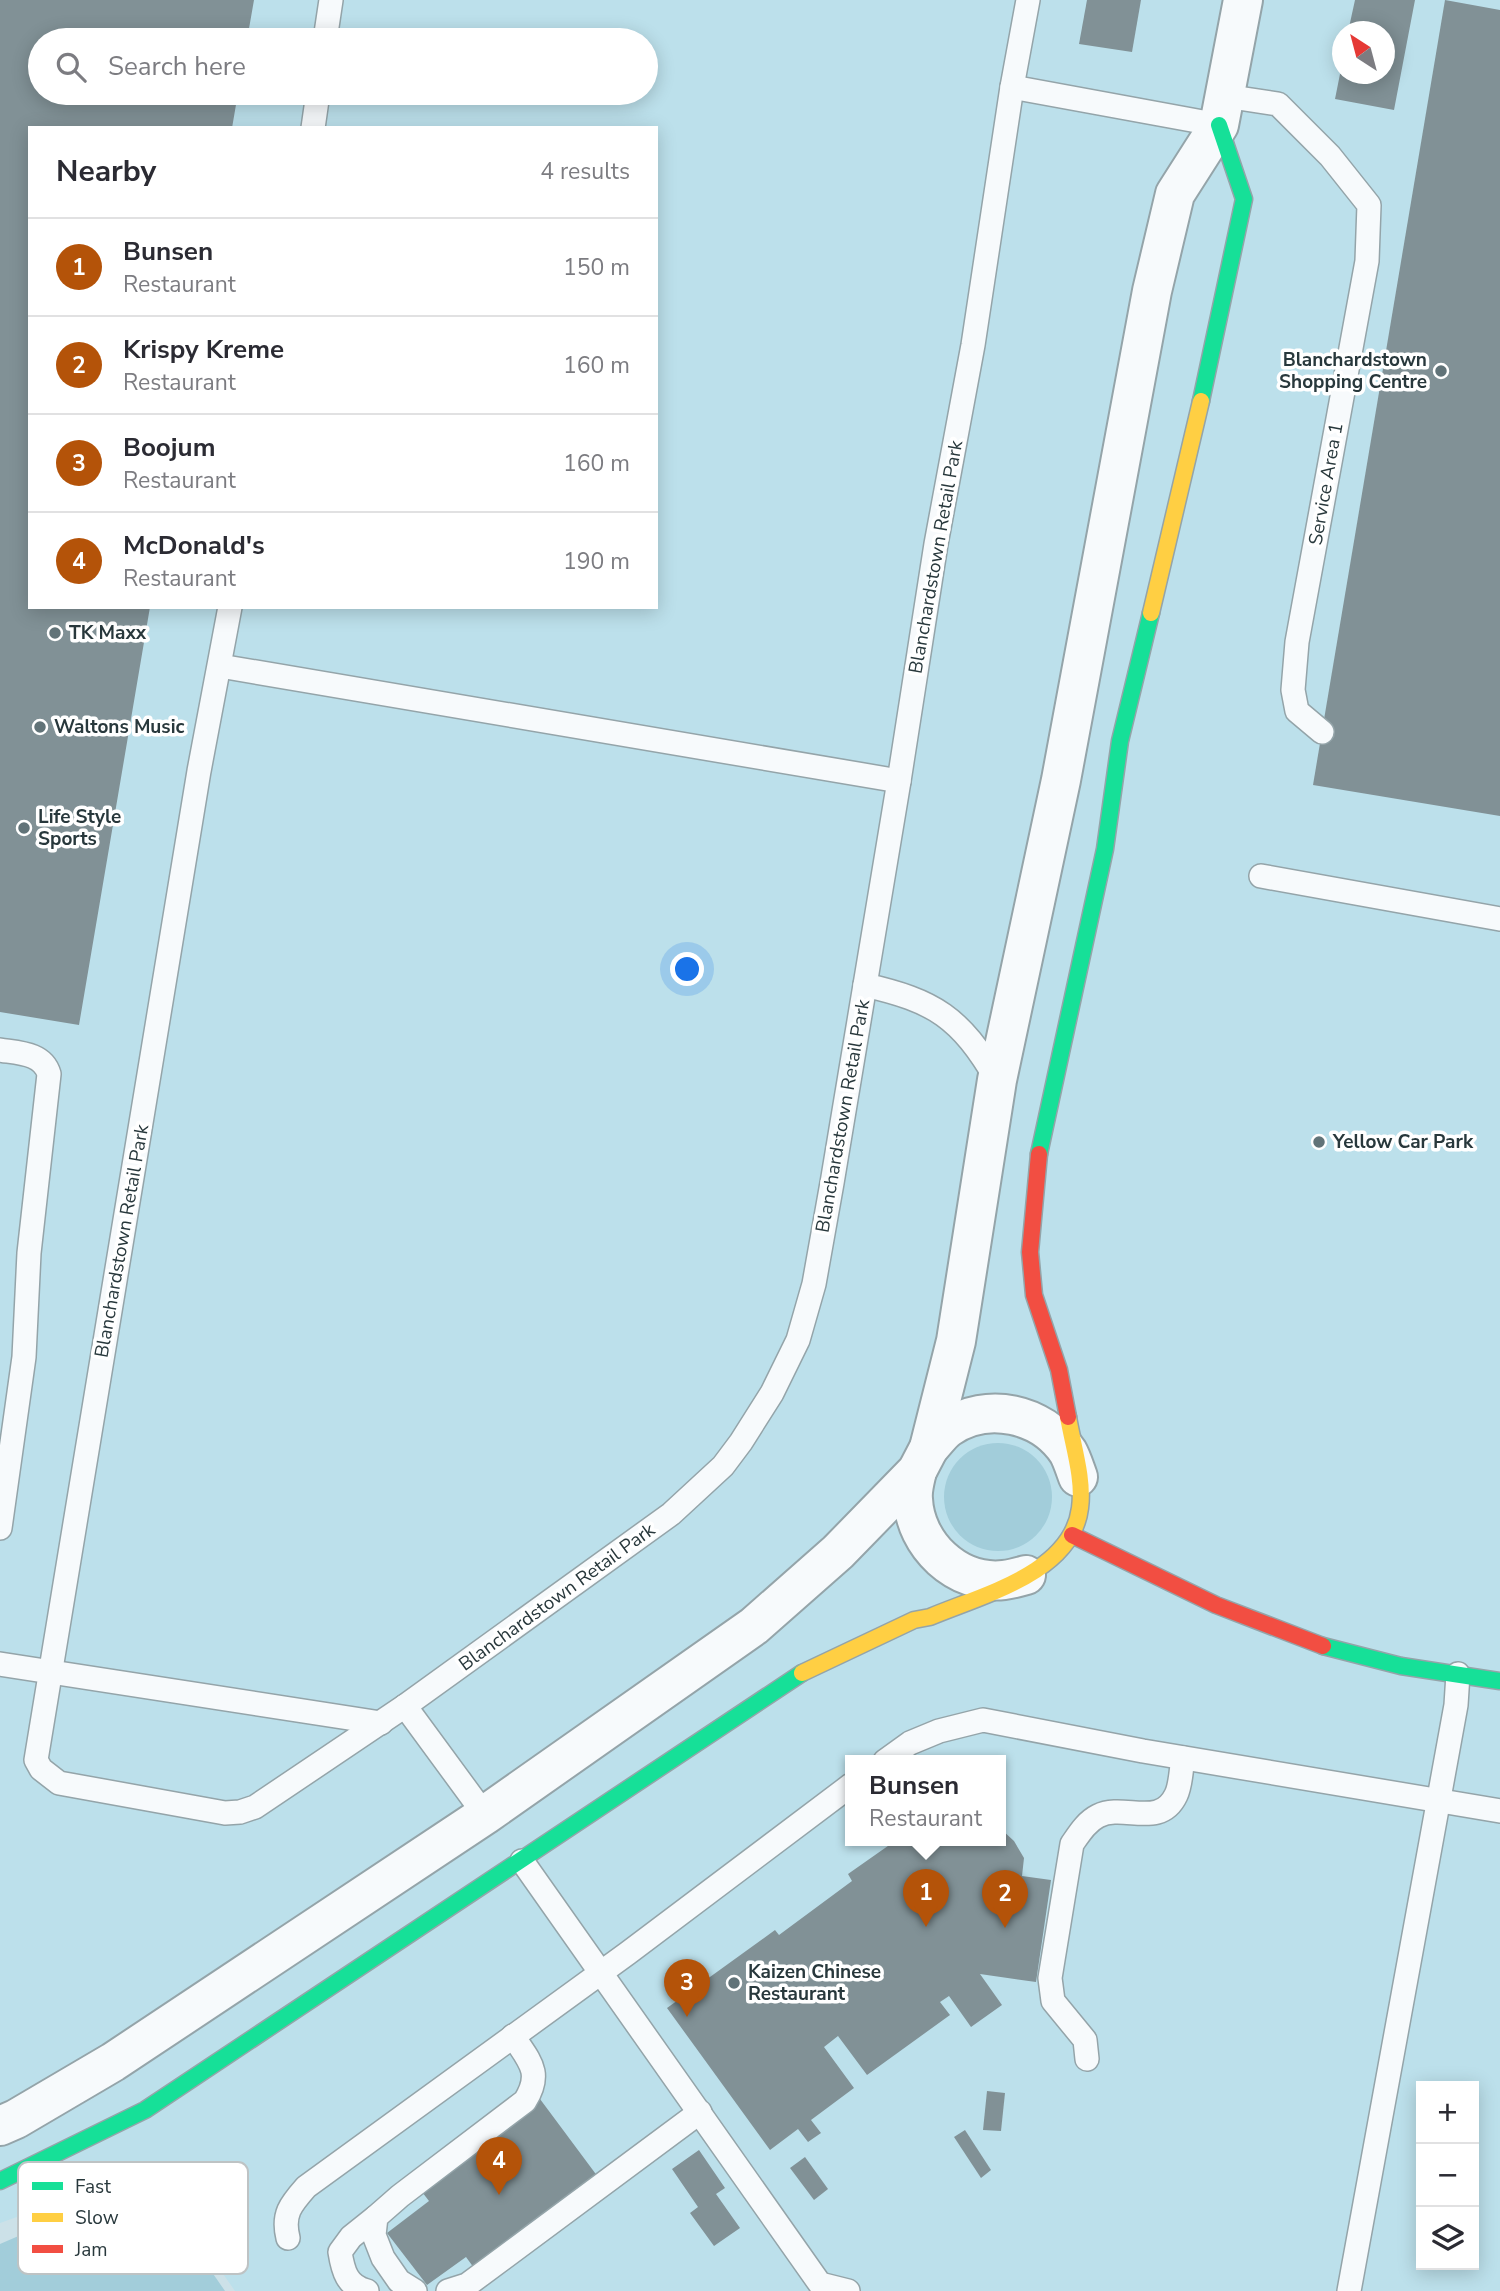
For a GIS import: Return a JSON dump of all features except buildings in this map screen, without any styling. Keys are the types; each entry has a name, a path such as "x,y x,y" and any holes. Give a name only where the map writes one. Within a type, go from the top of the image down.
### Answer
{"street":[{"path":"1031,1574 994,1580 975,1578 949,1566 930,1548 918,1524 913,1498 956,1341 997,1080 1061,780 1152,291 1175,194 1222,111 1243,0"},
{"path":"39,2162 145,2110 800,1674 914,1620 930,1617 1031,1574 1054,1558 1072,1535 1080,1508 1079,1479 1059,1370 1034,1295 1030,1252 1032,1211 1040,1156 1105,849 1120,741 1188,463 1244,199 1222,111"},
{"path":"0,2126 113,2062 485,1815 754,1626 838,1552 889,1501 948,1429 972,1417 998,1413 1025,1418 1050,1432 1068,1453 1079,1479"},
{"path":"1072,1535 1189,1595 1296,1637 1370,1659 1500,1681"},
{"path":"0,2181 18,2172"}],"lane":[{"path":"328,28 331,0"},
{"name":"Blanchardstown Retail Park","path":"230,609 199,771 36,1760 48,1776 59,1783 225,1813 255,1807 381,1723 671,1514 723,1466 757,1418 798,1340 814,1284 936,544 973,345 1012,87 1028,0"},
{"path":"1012,87 1222,111"},
{"name":"Service Area 1","path":"1222,111 1278,104 1331,156 1369,205 1367,261 1297,642 1293,690 1297,711 1322,732"},
{"path":"313,126 316,105"},
{"path":"220,666 899,781"},
{"path":"1261,876 1500,919"},
{"path":"865,985 905,994 932,1006 958,1027 980,1052 997,1080"},
{"path":"0,1050 34,1056 47,1066 49,1074 29,1253 24,1357 0,1528"},
{"path":"0,1664 381,1723"},
{"path":"1349,2291 1455,1705 1458,1674"},
{"path":"405,1706 485,1815"},
{"path":"894,1755 911,1743 939,1731 983,1720 1183,1758 1500,1811"},
{"path":"1087,2059 1085,2040 1053,2001 1049,1978 1072,1844 1082,1829 1098,1816 1115,1812 1150,1815 1168,1807 1177,1794 1183,1758"},
{"path":"288,2238 285,2226 290,2205 306,2187 628,1954 845,1790"},
{"path":"522,1861 820,2284 848,2291"},
{"path":"367,2291 357,2288 344,2274 340,2252 351,2237 400,2196 525,2101 533,2087 534,2070 513,2035"},
{"path":"447,2291 467,2285 700,2112"},
{"path":"376,2217 374,2235 383,2258 399,2281 415,2291"}],"shaded area":[{"path":"0,0 1500,0 1500,2291 235,2291 223,2274 248,2274 248,2162 18,2162 18,2217 0,2223"},
{"path":"998,1443 1019,1447 1036,1459 1048,1476 1052,1497 1048,1518 1036,1535 1019,1547 998,1551 977,1547 960,1535 948,1518 944,1497 948,1476 960,1459 977,1447"},
{"path":"18,2236 18,2274 213,2274 225,2291 0,2291 0,2244"}],"traffic: fast":[{"path":"1201,401 1244,199 1219,125"},
{"path":"1039,1154 1105,849 1120,741 1151,613"},
{"path":"1323,1646 1401,1666 1500,1681"},
{"path":"39,2162 145,2110 802,1673"},
{"path":"0,2181 18,2172"}],"traffic: slow":[{"path":"1151,613 1201,401"},
{"path":"802,1673 914,1620 930,1617 1021,1579 1043,1565 1060,1549 1073,1530 1081,1497 1068,1417"}],"traffic: jam":[{"path":"1039,1154 1030,1252 1034,1295 1059,1370 1068,1417"},
{"path":"1072,1535 1216,1605 1323,1646"}],"place":[{"name":"Blanchardstown Shopping Centre","path":"1441,371"},
{"name":"TK Maxx","path":"55,633"},
{"name":"Waltons Music","path":"40,727"},
{"name":"Life Style Sports","path":"24,828"},
{"name":"Yellow Car Park","path":"1319,1142"},
{"name":"Bunsen","path":"926,1927"},
{"name":"Krispy Kreme","path":"1005,1928"},
{"name":"Kaizen Chinese Restaurant","path":"734,1983"},
{"name":"Boojum","path":"687,2017"},
{"name":"McDonald's","path":"499,2195"}]}
